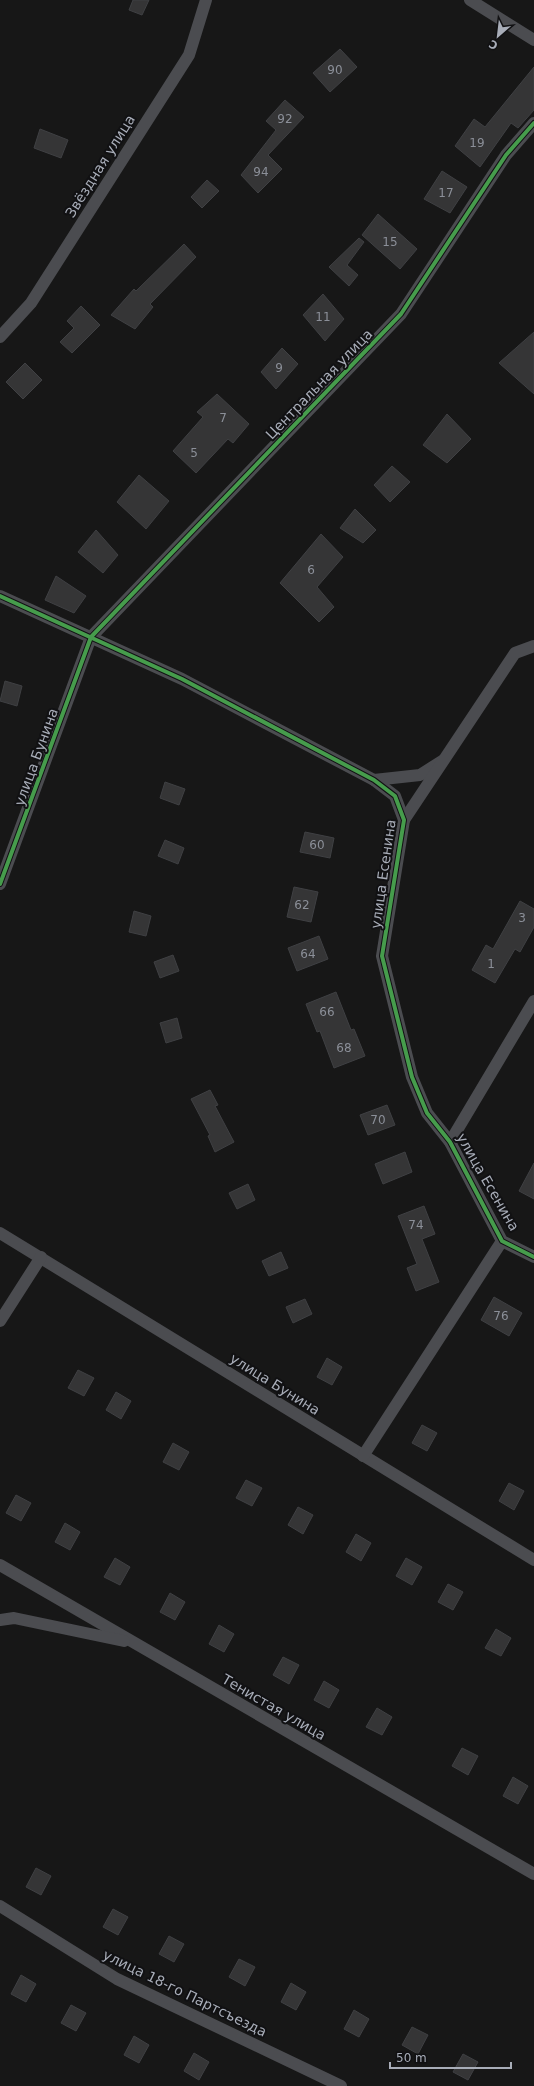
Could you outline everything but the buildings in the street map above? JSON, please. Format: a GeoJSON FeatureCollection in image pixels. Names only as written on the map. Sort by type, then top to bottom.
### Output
{"type":"FeatureCollection","features":[{"type":"Feature","properties":{"kind":"street","name":"Звёздная улица"},"geometry":{"type":"LineString","coordinates":[[0,337],[31,303],[189,55],[206,0]]}},
{"type":"Feature","properties":{"kind":"street"},"geometry":{"type":"LineString","coordinates":[[470,0],[534,40]]}},
{"type":"Feature","properties":{"kind":"street","name":"Центральная улица"},"geometry":{"type":"LineString","coordinates":[[91,637],[401,314],[506,155],[534,123]]}},
{"type":"Feature","properties":{"kind":"street","name":"улица Есенина"},"geometry":{"type":"LineString","coordinates":[[0,596],[182,679],[374,780],[395,796],[404,820],[382,956],[412,1077],[427,1113],[450,1142],[502,1241],[534,1257]]}},
{"type":"Feature","properties":{"kind":"street","name":"улица Бунина"},"geometry":{"type":"LineString","coordinates":[[0,884],[91,637]]}},
{"type":"Feature","properties":{"kind":"street"},"geometry":{"type":"LineString","coordinates":[[404,820],[447,758],[515,653],[534,646]]}},
{"type":"Feature","properties":{"kind":"street"},"geometry":{"type":"LineString","coordinates":[[374,780],[420,775],[447,758]]}},
{"type":"Feature","properties":{"kind":"street"},"geometry":{"type":"LineString","coordinates":[[450,1142],[534,1001]]}},
{"type":"Feature","properties":{"kind":"street","name":"улица Бунина"},"geometry":{"type":"LineString","coordinates":[[0,1234],[41,1257],[534,1560]]}},
{"type":"Feature","properties":{"kind":"street"},"geometry":{"type":"LineString","coordinates":[[363,1456],[502,1241]]}},
{"type":"Feature","properties":{"kind":"street"},"geometry":{"type":"LineString","coordinates":[[0,1321],[41,1257]]}},
{"type":"Feature","properties":{"kind":"street","name":"Тенистая улица"},"geometry":{"type":"LineString","coordinates":[[0,1565],[534,1874]]}},
{"type":"Feature","properties":{"kind":"street"},"geometry":{"type":"LineString","coordinates":[[0,1620],[14,1618],[136,1644]]}},
{"type":"Feature","properties":{"kind":"street","name":"улица 18-го Партсъезда"},"geometry":{"type":"LineString","coordinates":[[0,1906],[117,1979],[342,2086]]}},
{"type":"Feature","properties":{"kind":"cycle path"},"geometry":{"type":"LineString","coordinates":[[0,884],[91,637],[401,314],[506,155],[534,123]]}},
{"type":"Feature","properties":{"kind":"cycle path"},"geometry":{"type":"LineString","coordinates":[[0,596],[182,679],[374,780],[395,796],[404,820],[382,956],[412,1077],[427,1113],[450,1142],[502,1241],[534,1257]]}}]}
